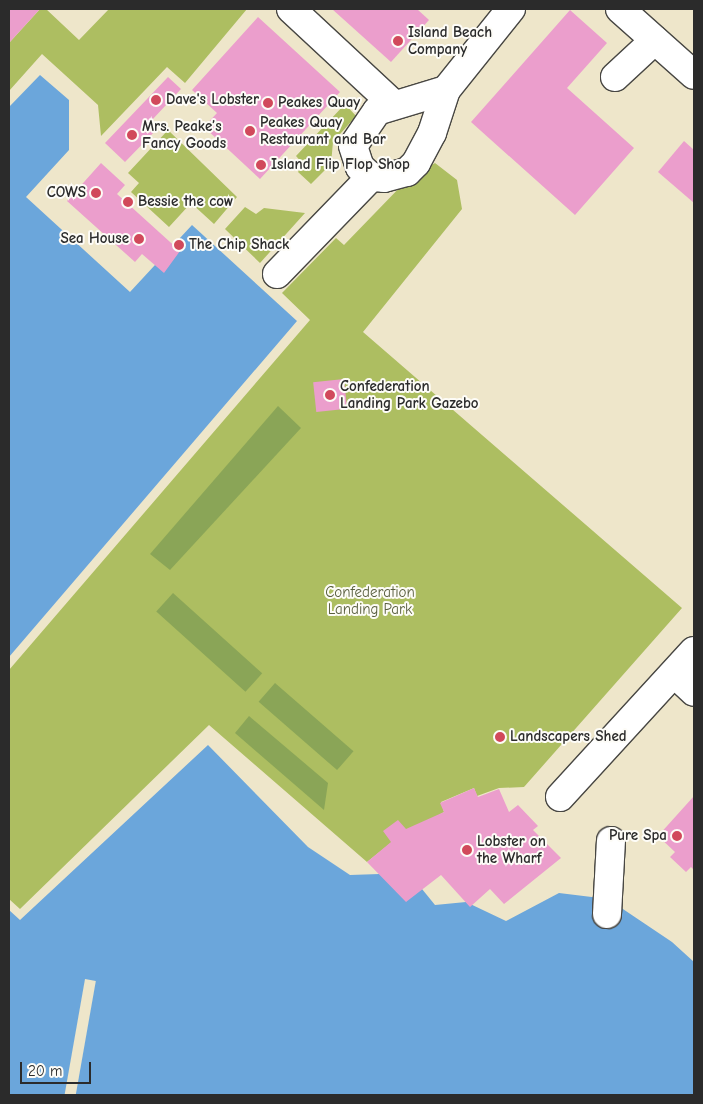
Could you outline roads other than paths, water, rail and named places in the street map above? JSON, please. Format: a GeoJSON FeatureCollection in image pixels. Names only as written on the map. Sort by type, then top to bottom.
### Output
{"type":"FeatureCollection","features":[{"type":"Feature","properties":{"kind":"street"},"geometry":{"type":"LineString","coordinates":[[291,9],[392,103]]}},
{"type":"Feature","properties":{"kind":"street"},"geometry":{"type":"LineString","coordinates":[[446,90],[392,103],[367,120],[353,146],[360,167],[371,177],[396,177],[416,163],[432,133],[446,90],[511,9]]}},
{"type":"Feature","properties":{"kind":"street"},"geometry":{"type":"LineString","coordinates":[[620,9],[694,75]]}},
{"type":"Feature","properties":{"kind":"street"},"geometry":{"type":"LineString","coordinates":[[615,77],[655,40]]}},
{"type":"Feature","properties":{"kind":"street"},"geometry":{"type":"LineString","coordinates":[[278,274],[371,177]]}},
{"type":"Feature","properties":{"kind":"street"},"geometry":{"type":"LineString","coordinates":[[560,797],[675,674],[694,651]]}},
{"type":"Feature","properties":{"kind":"street"},"geometry":{"type":"LineString","coordinates":[[675,674],[694,692]]}},
{"type":"Feature","properties":{"kind":"street"},"geometry":{"type":"LineString","coordinates":[[607,914],[610,841]]}},
{"type":"Feature","properties":{"kind":"water"},"geometry":{"type":"Polygon","coordinates":[[[40,75],[69,100],[69,150],[26,197],[130,292],[192,225],[297,321],[9,657],[9,107],[40,75]]]}},
{"type":"Feature","properties":{"kind":"water"},"geometry":{"type":"Polygon","coordinates":[[[208,745],[308,847],[350,875],[409,873],[435,905],[466,902],[506,921],[559,893],[608,899],[672,942],[694,962],[694,1095],[9,1095],[9,910],[20,920],[208,745]]]}},
{"type":"Feature","properties":{"kind":"place","name":"Island Beach Company"},"geometry":{"type":"Point","coordinates":[398,41]}},
{"type":"Feature","properties":{"kind":"place","name":"Dave's Lobster"},"geometry":{"type":"Point","coordinates":[156,100]}},
{"type":"Feature","properties":{"kind":"place","name":"Peakes Quay"},"geometry":{"type":"Point","coordinates":[268,103]}},
{"type":"Feature","properties":{"kind":"place","name":"Peakes Quay Restaurant and Bar"},"geometry":{"type":"Point","coordinates":[250,131]}},
{"type":"Feature","properties":{"kind":"place","name":"Mrs. Peake’s Fancy Goods"},"geometry":{"type":"Point","coordinates":[132,135]}},
{"type":"Feature","properties":{"kind":"place","name":"Island Flip Flop Shop"},"geometry":{"type":"Point","coordinates":[261,165]}},
{"type":"Feature","properties":{"kind":"place","name":"COWS"},"geometry":{"type":"Point","coordinates":[96,193]}},
{"type":"Feature","properties":{"kind":"place","name":"Bessie the cow"},"geometry":{"type":"Point","coordinates":[128,202]}},
{"type":"Feature","properties":{"kind":"place","name":"Sea House"},"geometry":{"type":"Point","coordinates":[139,239]}},
{"type":"Feature","properties":{"kind":"place","name":"The Chip Shack"},"geometry":{"type":"Point","coordinates":[179,245]}},
{"type":"Feature","properties":{"kind":"place","name":"Confederation Landing Park Gazebo"},"geometry":{"type":"Point","coordinates":[330,395]}},
{"type":"Feature","properties":{"kind":"place","name":"Landscapers Shed"},"geometry":{"type":"Point","coordinates":[500,737]}},
{"type":"Feature","properties":{"kind":"place","name":"Pure Spa"},"geometry":{"type":"Point","coordinates":[677,836]}},
{"type":"Feature","properties":{"kind":"place","name":"Lobster on the Wharf"},"geometry":{"type":"Point","coordinates":[467,850]}},
{"type":"Feature","properties":{"kind":"park label","name":"Confederation Landing Park"},"geometry":{"type":"Point","coordinates":[370,600]}}]}
